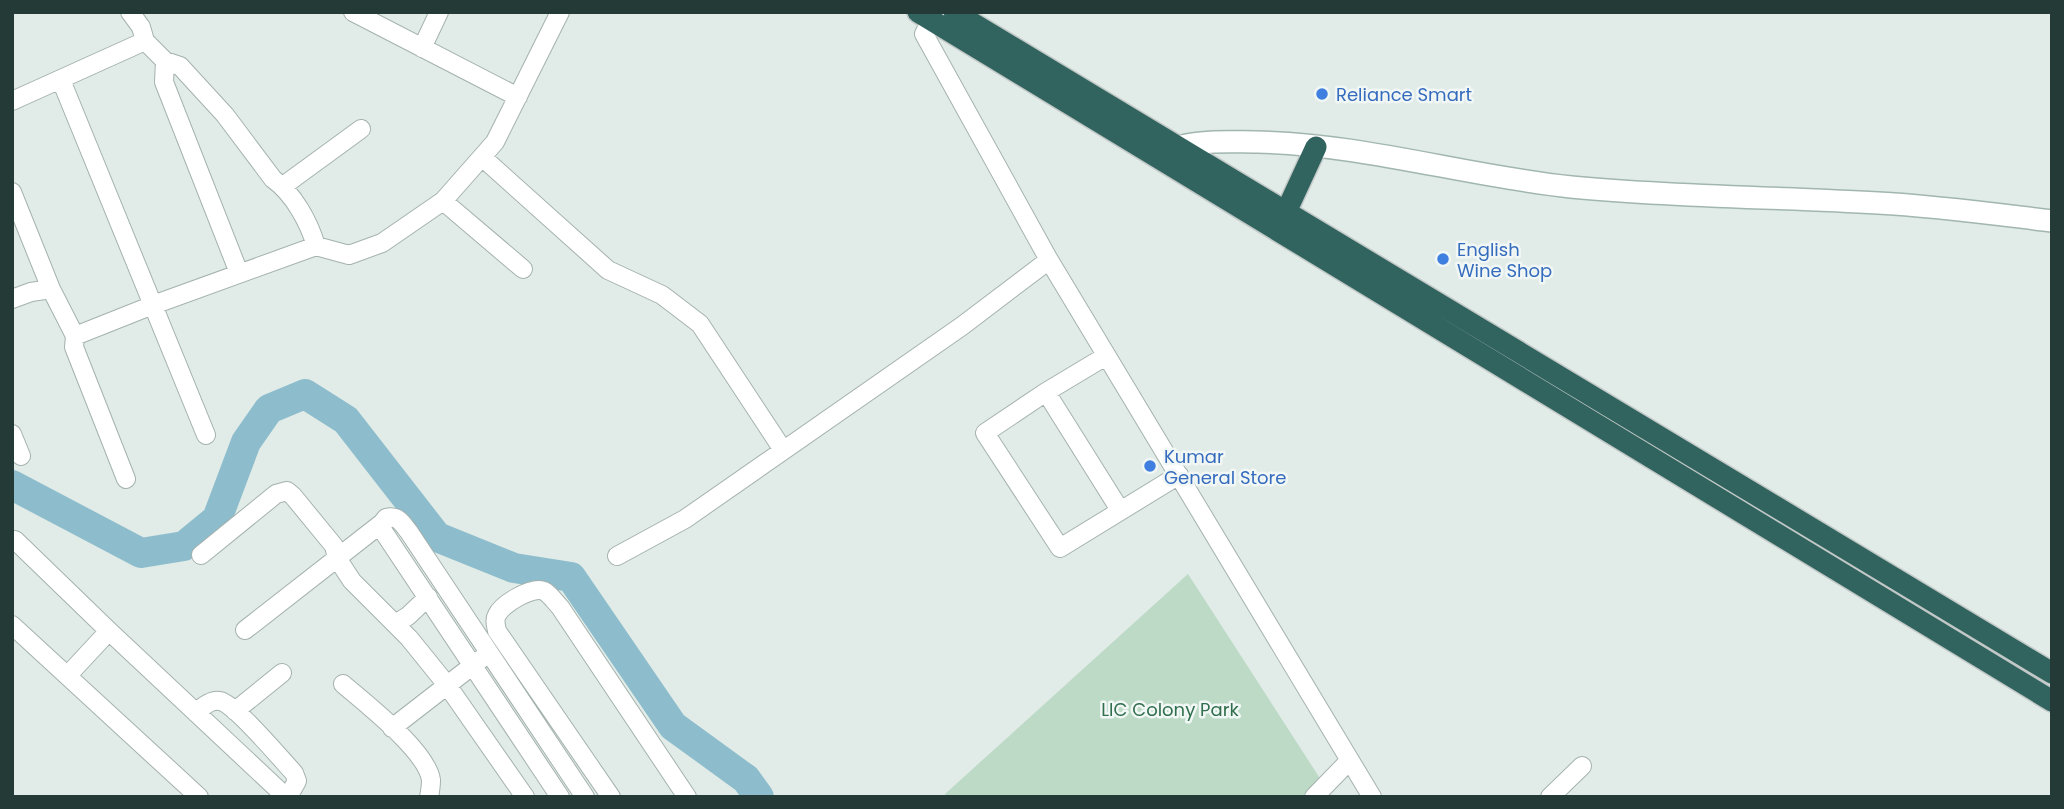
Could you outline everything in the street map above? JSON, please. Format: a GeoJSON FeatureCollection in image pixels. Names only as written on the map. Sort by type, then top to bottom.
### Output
{"type":"FeatureCollection","features":[{"type":"Feature","properties":{"kind":"highway"},"geometry":{"type":"LineString","coordinates":[[954,12],[2052,673]]}},
{"type":"Feature","properties":{"kind":"highway"},"geometry":{"type":"LineString","coordinates":[[928,15],[2052,701]]}},
{"type":"Feature","properties":{"kind":"highway"},"geometry":{"type":"LineString","coordinates":[[1286,212],[1316,147]]}},
{"type":"Feature","properties":{"kind":"street"},"geometry":{"type":"LineString","coordinates":[[130,12],[141,27],[145,41],[164,61],[180,66],[225,115],[272,179],[283,186],[311,230],[316,246]]}},
{"type":"Feature","properties":{"kind":"street"},"geometry":{"type":"LineString","coordinates":[[353,12],[519,97]]}},
{"type":"Feature","properties":{"kind":"street"},"geometry":{"type":"LineString","coordinates":[[422,48],[439,12]]}},
{"type":"Feature","properties":{"kind":"street"},"geometry":{"type":"LineString","coordinates":[[75,337],[153,304],[316,246],[349,255],[382,243],[443,201],[495,142],[560,12]]}},
{"type":"Feature","properties":{"kind":"street"},"geometry":{"type":"LineString","coordinates":[[928,15],[924,34],[1048,260],[1372,797]]}},
{"type":"Feature","properties":{"kind":"street"},"geometry":{"type":"LineString","coordinates":[[12,100],[145,41]]}},
{"type":"Feature","properties":{"kind":"street"},"geometry":{"type":"LineString","coordinates":[[164,61],[164,82],[239,273]]}},
{"type":"Feature","properties":{"kind":"street"},"geometry":{"type":"LineString","coordinates":[[61,80],[206,435]]}},
{"type":"Feature","properties":{"kind":"street"},"geometry":{"type":"LineString","coordinates":[[283,186],[361,129]]}},
{"type":"Feature","properties":{"kind":"street"},"geometry":{"type":"LineString","coordinates":[[1178,147],[1204,142],[1278,143],[1569,186],[1676,195],[1879,203],[2052,221]]}},
{"type":"Feature","properties":{"kind":"street"},"geometry":{"type":"LineString","coordinates":[[482,157],[608,270],[662,295],[700,324],[783,450]]}},
{"type":"Feature","properties":{"kind":"street"},"geometry":{"type":"LineString","coordinates":[[14,199],[51,289],[75,337],[74,347],[126,479]]}},
{"type":"Feature","properties":{"kind":"street"},"geometry":{"type":"LineString","coordinates":[[443,201],[523,269]]}},
{"type":"Feature","properties":{"kind":"street"},"geometry":{"type":"LineString","coordinates":[[617,556],[685,519],[951,334],[1048,260]]}},
{"type":"Feature","properties":{"kind":"street"},"geometry":{"type":"LineString","coordinates":[[12,299],[51,289]]}},
{"type":"Feature","properties":{"kind":"street"},"geometry":{"type":"LineString","coordinates":[[1106,356],[1046,391],[985,433],[1060,548],[1179,475]]}},
{"type":"Feature","properties":{"kind":"street"},"geometry":{"type":"LineString","coordinates":[[1046,391],[1120,510]]}},
{"type":"Feature","properties":{"kind":"street"},"geometry":{"type":"LineString","coordinates":[[12,434],[21,456]]}},
{"type":"Feature","properties":{"kind":"street"},"geometry":{"type":"LineString","coordinates":[[201,555],[282,491],[293,496],[334,546],[337,558],[352,581],[409,638],[447,685],[525,797]]}},
{"type":"Feature","properties":{"kind":"street"},"geometry":{"type":"LineString","coordinates":[[246,630],[386,518],[393,516],[399,519],[585,797]]}},
{"type":"Feature","properties":{"kind":"street"},"geometry":{"type":"LineString","coordinates":[[382,523],[383,531],[560,797]]}},
{"type":"Feature","properties":{"kind":"street"},"geometry":{"type":"LineString","coordinates":[[15,540],[109,631],[196,713],[287,797],[297,780],[295,773],[235,711],[221,701],[213,701],[196,713]]}},
{"type":"Feature","properties":{"kind":"street"},"geometry":{"type":"LineString","coordinates":[[611,797],[497,631],[497,613],[528,591],[547,592],[560,607],[687,797]]}},
{"type":"Feature","properties":{"kind":"street"},"geometry":{"type":"LineString","coordinates":[[395,624],[428,597]]}},
{"type":"Feature","properties":{"kind":"street"},"geometry":{"type":"LineString","coordinates":[[12,625],[199,797]]}},
{"type":"Feature","properties":{"kind":"street"},"geometry":{"type":"LineString","coordinates":[[68,676],[109,631]]}},
{"type":"Feature","properties":{"kind":"street"},"geometry":{"type":"LineString","coordinates":[[393,727],[490,654]]}},
{"type":"Feature","properties":{"kind":"street"},"geometry":{"type":"LineString","coordinates":[[235,711],[282,674]]}},
{"type":"Feature","properties":{"kind":"street"},"geometry":{"type":"LineString","coordinates":[[343,684],[393,727],[423,761],[431,780],[429,797]]}},
{"type":"Feature","properties":{"kind":"street"},"geometry":{"type":"LineString","coordinates":[[505,713],[522,702]]}},
{"type":"Feature","properties":{"kind":"street"},"geometry":{"type":"LineString","coordinates":[[539,765],[556,753]]}},
{"type":"Feature","properties":{"kind":"street"},"geometry":{"type":"LineString","coordinates":[[1314,797],[1350,760]]}},
{"type":"Feature","properties":{"kind":"street"},"geometry":{"type":"LineString","coordinates":[[1550,797],[1582,766]]}},
{"type":"Feature","properties":{"kind":"green space","name":"LIC Colony Park"},"geometry":{"type":"Polygon","coordinates":[[[1188,574],[1332,797],[947,797],[945,794],[1188,574]]]}},
{"type":"Feature","properties":{"kind":"waterway"},"geometry":{"type":"LineString","coordinates":[[12,485],[141,553],[184,546],[217,519],[246,442],[269,409],[305,394],[346,420],[437,537],[514,568],[571,577],[673,726],[746,779],[759,797]]}},
{"type":"Feature","properties":{"kind":"place","name":"Reliance Smart"},"geometry":{"type":"Point","coordinates":[1322,94]}},
{"type":"Feature","properties":{"kind":"place","name":"English Wine Shop"},"geometry":{"type":"Point","coordinates":[1443,259]}},
{"type":"Feature","properties":{"kind":"place","name":"Kumar General Store"},"geometry":{"type":"Point","coordinates":[1150,466]}}]}
